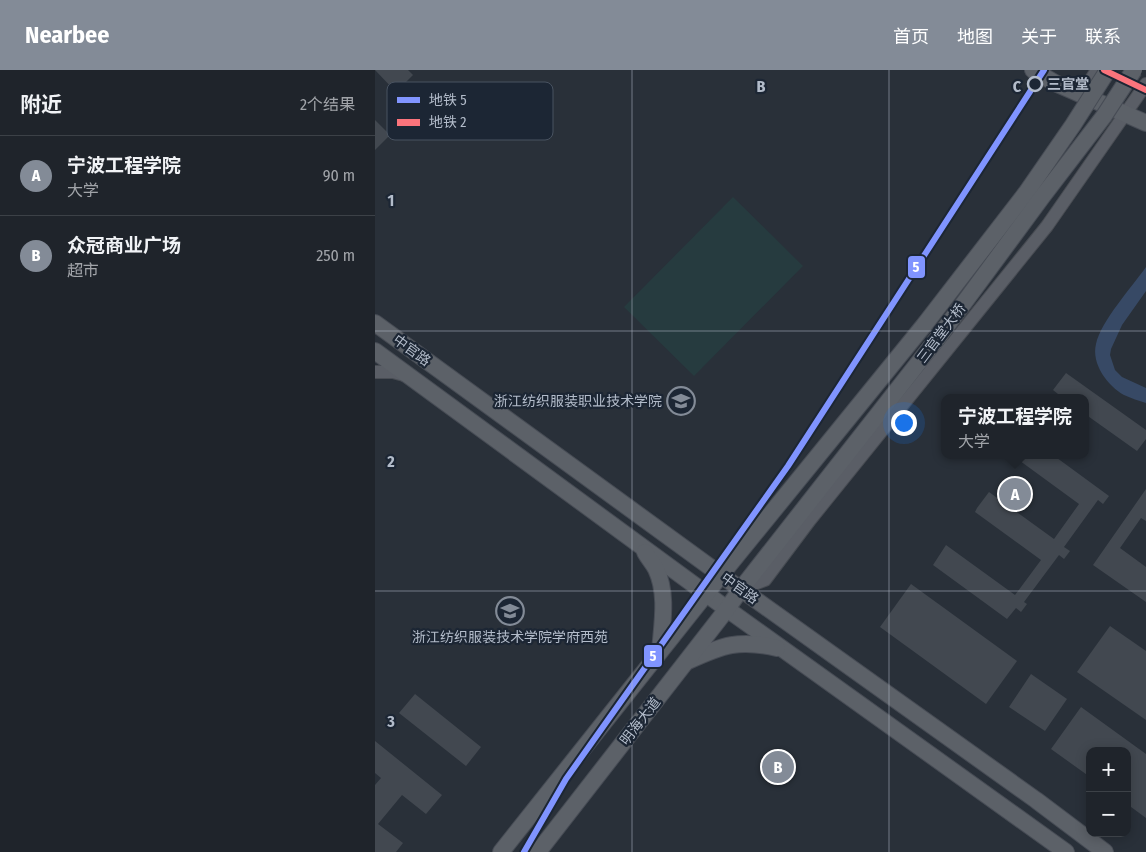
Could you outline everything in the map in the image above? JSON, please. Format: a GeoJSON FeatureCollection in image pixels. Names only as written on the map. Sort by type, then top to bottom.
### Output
{"type":"FeatureCollection","features":[{"type":"Feature","properties":{"kind":"main road"},"geometry":{"type":"LineString","coordinates":[[1033,70],[1055,83],[1146,123]]}},
{"type":"Feature","properties":{"kind":"main road","name":"三官堂大桥"},"geometry":{"type":"LineString","coordinates":[[721,575],[925,324],[1026,193],[1108,70]]}},
{"type":"Feature","properties":{"kind":"main road","name":"三官堂大桥"},"geometry":{"type":"LineString","coordinates":[[741,589],[941,334],[1104,116],[1134,70]]}},
{"type":"Feature","properties":{"kind":"main road","name":"中官路"},"geometry":{"type":"LineString","coordinates":[[377,329],[1036,800],[1105,852]]}},
{"type":"Feature","properties":{"kind":"main road","name":"中官路"},"geometry":{"type":"LineString","coordinates":[[375,351],[708,593],[727,609],[1066,852]]}},
{"type":"Feature","properties":{"kind":"main road"},"geometry":{"type":"LineString","coordinates":[[638,542],[656,570],[662,593],[663,609],[660,651]]}},
{"type":"Feature","properties":{"kind":"main road","name":"明海大道"},"geometry":{"type":"LineString","coordinates":[[501,852],[721,575]]}},
{"type":"Feature","properties":{"kind":"main road","name":"明海大道"},"geometry":{"type":"LineString","coordinates":[[538,852],[741,589]]}},
{"type":"Feature","properties":{"kind":"main road"},"geometry":{"type":"LineString","coordinates":[[684,664],[714,649],[739,643],[757,643],[786,651]]}},
{"type":"Feature","properties":{"kind":"street"},"geometry":{"type":"LineString","coordinates":[[1081,95],[1097,70]]}},
{"type":"Feature","properties":{"kind":"street"},"geometry":{"type":"LineString","coordinates":[[741,589],[765,580],[810,520],[1047,226],[1146,84]]}},
{"type":"Feature","properties":{"kind":"street"},"geometry":{"type":"LineString","coordinates":[[375,372],[393,372],[409,376]]}},
{"type":"Feature","properties":{"kind":"green space"},"geometry":{"type":"Polygon","coordinates":[[[733,197],[803,266],[694,376],[624,307],[733,197]]]}},
{"type":"Feature","properties":{"kind":"water"},"geometry":{"type":"Polygon","coordinates":[[[1146,267],[1146,291],[1122,325],[1110,355],[1115,370],[1122,377],[1146,388],[1146,403],[1124,395],[1112,386],[1098,367],[1095,352],[1099,335],[1104,325],[1146,267]]]}},
{"type":"Feature","properties":{"kind":"building"},"geometry":{"type":"Polygon","coordinates":[[[375,70],[408,70],[413,75],[406,82],[387,83],[375,70]]]}},
{"type":"Feature","properties":{"kind":"building"},"geometry":{"type":"Polygon","coordinates":[[[375,120],[387,132],[387,138],[375,150],[375,120]]]}},
{"type":"Feature","properties":{"kind":"building"},"geometry":{"type":"Polygon","coordinates":[[[1066,373],[1146,430],[1146,439],[1137,451],[1089,417],[1089,394],[1058,394],[1053,390],[1066,373]]]}},
{"type":"Feature","properties":{"kind":"building"},"geometry":{"type":"Polygon","coordinates":[[[1017,459],[1058,459],[1109,496],[1103,504],[1098,500],[1064,547],[1070,551],[1064,559],[1059,555],[1024,602],[1027,604],[1021,612],[1016,608],[1007,619],[933,565],[946,545],[1015,595],[1041,560],[975,512],[977,508],[989,492],[1054,539],[1079,504],[1017,459]]]}},
{"type":"Feature","properties":{"kind":"building"},"geometry":{"type":"Polygon","coordinates":[[[1146,489],[1146,521],[1141,518],[1120,548],[1146,567],[1146,602],[1093,565],[1146,489]]]}},
{"type":"Feature","properties":{"kind":"building"},"geometry":{"type":"Polygon","coordinates":[[[911,584],[1017,661],[986,704],[880,627],[911,584]]]}},
{"type":"Feature","properties":{"kind":"building"},"geometry":{"type":"Polygon","coordinates":[[[1110,626],[1146,651],[1146,720],[1077,672],[1110,626]]]}},
{"type":"Feature","properties":{"kind":"building"},"geometry":{"type":"Polygon","coordinates":[[[1031,674],[1067,699],[1045,731],[1009,707],[1031,674]]]}},
{"type":"Feature","properties":{"kind":"building"},"geometry":{"type":"Polygon","coordinates":[[[415,694],[481,747],[466,766],[399,713],[415,694]]]}},
{"type":"Feature","properties":{"kind":"building"},"geometry":{"type":"Polygon","coordinates":[[[1081,707],[1146,754],[1146,818],[1131,807],[1131,747],[1086,747],[1086,774],[1051,749],[1081,707]]]}},
{"type":"Feature","properties":{"kind":"building"},"geometry":{"type":"Polygon","coordinates":[[[375,741],[442,795],[426,814],[402,795],[378,824],[403,843],[396,852],[375,852],[375,785],[381,778],[375,773],[375,741]]]}},
{"type":"Feature","properties":{"kind":"metro line","name":"5"},"geometry":{"type":"LineString","coordinates":[[524,852],[566,779],[788,466],[1044,70]]}},
{"type":"Feature","properties":{"kind":"metro line","name":"2"},"geometry":{"type":"LineString","coordinates":[[1104,70],[1146,90]]}},
{"type":"Feature","properties":{"kind":"place","name":"三官堂"},"geometry":{"type":"Point","coordinates":[1035,84]}},
{"type":"Feature","properties":{"kind":"place","name":"浙江纺织服装职业技术学院"},"geometry":{"type":"Point","coordinates":[681,401]}},
{"type":"Feature","properties":{"kind":"place","name":"宁波工程学院"},"geometry":{"type":"Point","coordinates":[1015,494]}},
{"type":"Feature","properties":{"kind":"place","name":"浙江纺织服装技术学院学府西苑"},"geometry":{"type":"Point","coordinates":[510,611]}},
{"type":"Feature","properties":{"kind":"place","name":"众冠商业广场"},"geometry":{"type":"Point","coordinates":[778,767]}}]}
